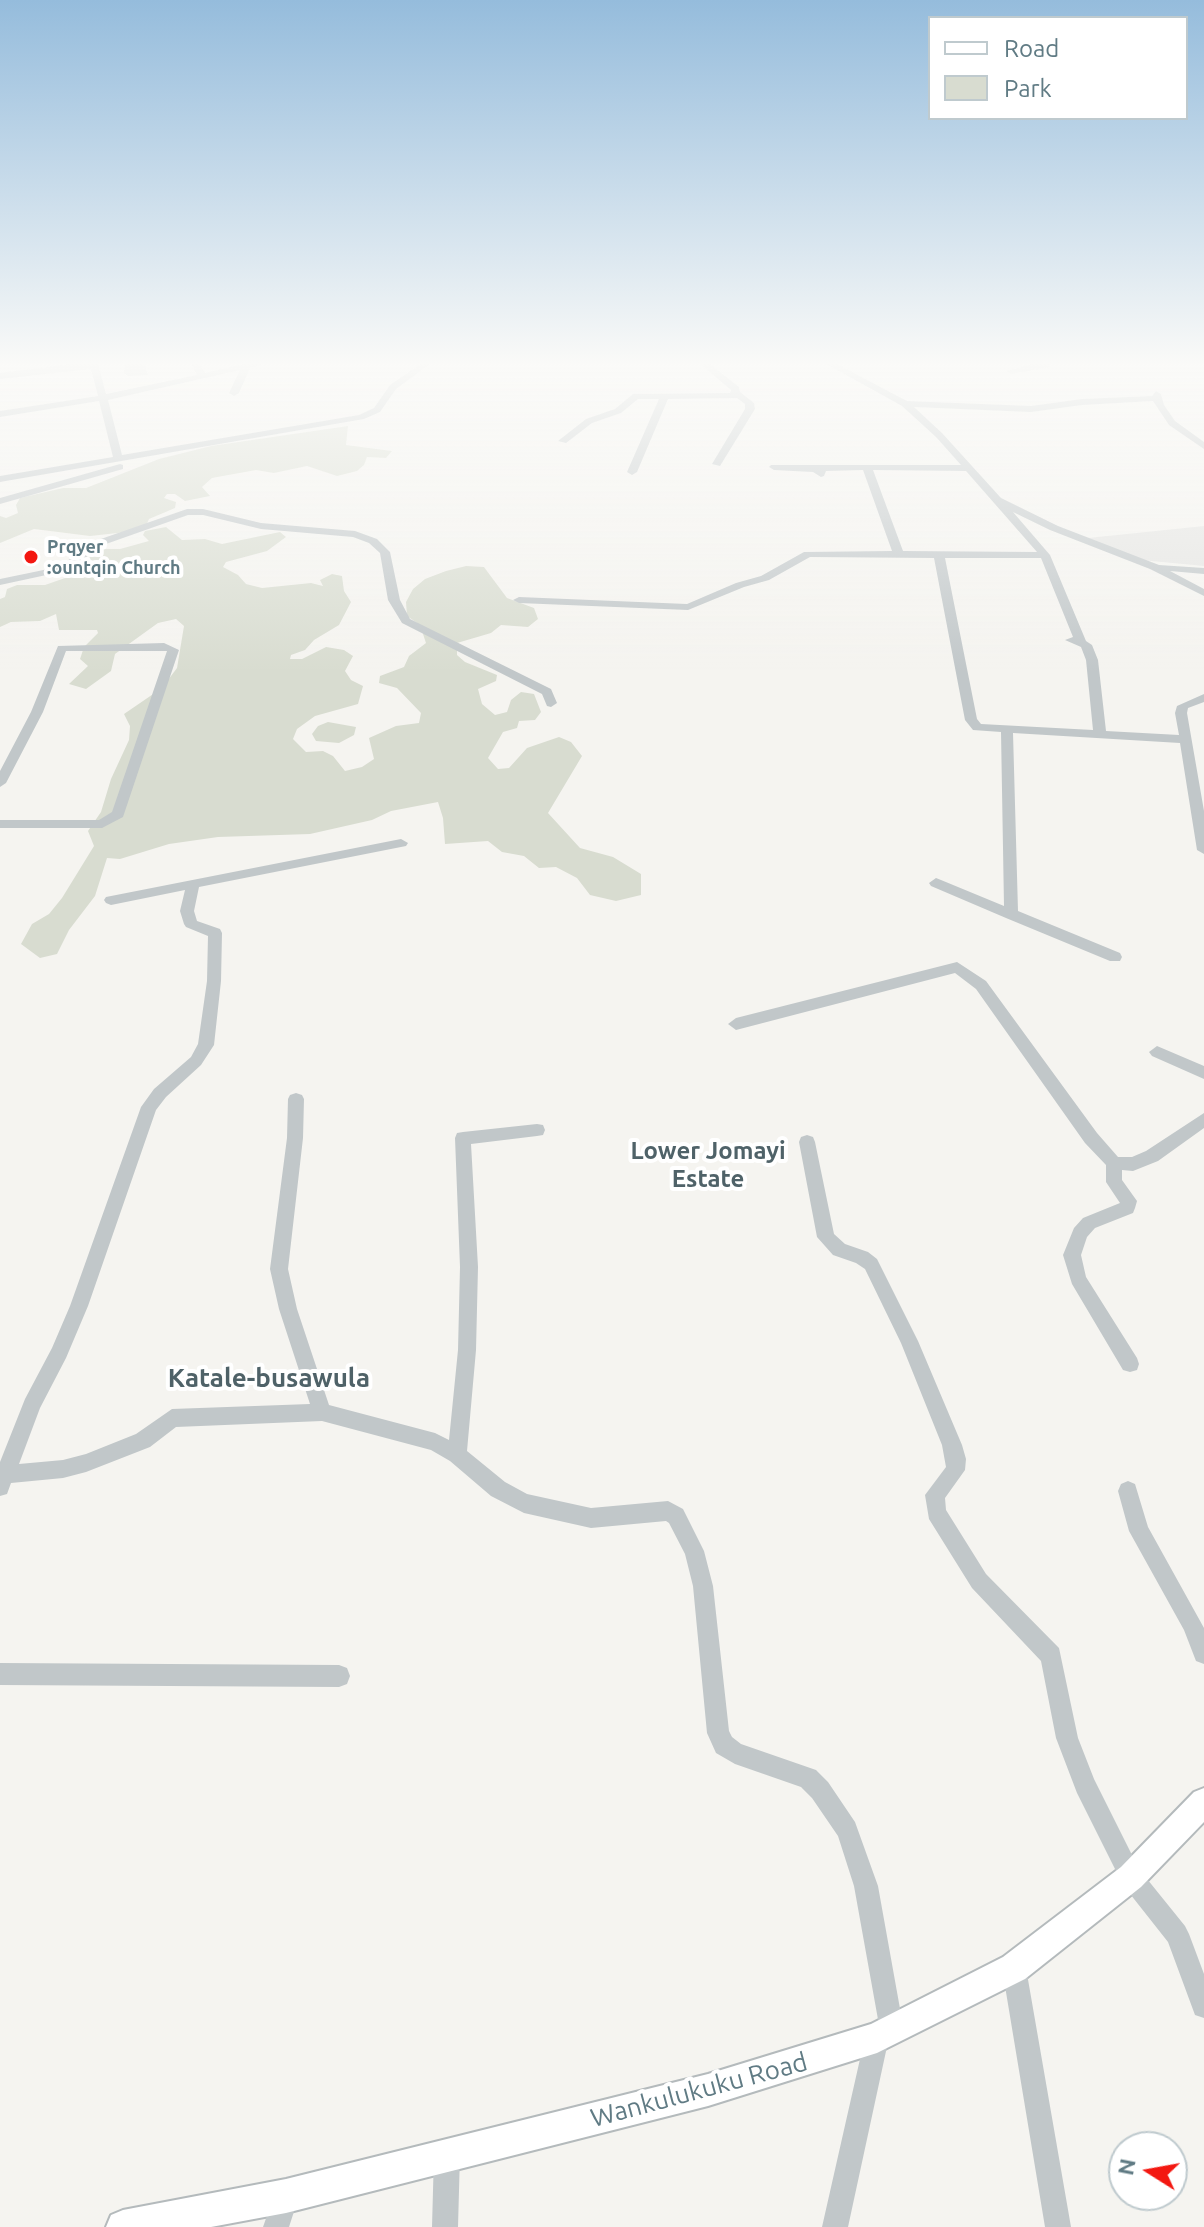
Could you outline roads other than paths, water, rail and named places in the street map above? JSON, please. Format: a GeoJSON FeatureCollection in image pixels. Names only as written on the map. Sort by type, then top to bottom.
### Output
{"type":"FeatureCollection","features":[{"type":"Feature","properties":{"kind":"main road","name":"Wankulukuku Road"},"geometry":{"type":"LineString","coordinates":[[123,2227],[286,2196],[708,2090],[818,2058],[884,2034],[1014,1968],[1131,1877],[1204,1802]]}},
{"type":"Feature","properties":{"kind":"street"},"geometry":{"type":"LineString","coordinates":[[0,479],[79,465]]}},
{"type":"Feature","properties":{"kind":"street"},"geometry":{"type":"LineString","coordinates":[[0,501],[128,465]]}},
{"type":"Feature","properties":{"kind":"street"},"geometry":{"type":"LineString","coordinates":[[632,472],[635,465]]}},
{"type":"Feature","properties":{"kind":"street"},"geometry":{"type":"LineString","coordinates":[[964,465],[1045,555],[1076,641],[1086,645],[1092,660],[1100,735]]}},
{"type":"Feature","properties":{"kind":"street"},"geometry":{"type":"LineString","coordinates":[[774,467],[821,472],[867,468],[967,468]]}},
{"type":"Feature","properties":{"kind":"street"},"geometry":{"type":"LineString","coordinates":[[867,468],[899,556]]}},
{"type":"Feature","properties":{"kind":"street"},"geometry":{"type":"LineString","coordinates":[[997,500],[1054,528],[1154,567],[1204,593]]}},
{"type":"Feature","properties":{"kind":"street"},"geometry":{"type":"LineString","coordinates":[[0,582],[61,569],[102,542],[187,512],[203,512],[261,526],[355,534],[373,541],[385,552],[394,600],[406,621],[547,692],[551,703]]}},
{"type":"Feature","properties":{"kind":"street"},"geometry":{"type":"LineString","coordinates":[[519,600],[688,607],[765,578],[799,556],[1045,555]]}},
{"type":"Feature","properties":{"kind":"street"},"geometry":{"type":"LineString","coordinates":[[939,556],[971,720],[977,727],[1184,739]]}},
{"type":"Feature","properties":{"kind":"street"},"geometry":{"type":"LineString","coordinates":[[1154,567],[1204,571]]}},
{"type":"Feature","properties":{"kind":"street"},"geometry":{"type":"LineString","coordinates":[[0,783],[37,712],[62,648],[164,646],[173,650],[169,670],[118,814],[102,824],[0,824]]}},
{"type":"Feature","properties":{"kind":"street"},"geometry":{"type":"LineString","coordinates":[[1204,698],[1183,706],[1181,713],[1204,850]]}},
{"type":"Feature","properties":{"kind":"street"},"geometry":{"type":"LineString","coordinates":[[1007,731],[1011,915]]}},
{"type":"Feature","properties":{"kind":"street"},"geometry":{"type":"LineString","coordinates":[[111,900],[401,843]]}},
{"type":"Feature","properties":{"kind":"street"},"geometry":{"type":"LineString","coordinates":[[1,1478],[79,1306],[149,1107],[196,1061],[206,1045],[214,981],[215,933],[191,924],[187,911],[193,883]]}},
{"type":"Feature","properties":{"kind":"street"},"geometry":{"type":"LineString","coordinates":[[936,883],[1115,957]]}},
{"type":"Feature","properties":{"kind":"street"},"geometry":{"type":"LineString","coordinates":[[736,1024],[957,967],[981,985],[1091,1138],[1114,1163],[1114,1182],[1129,1201],[1127,1208],[1089,1223],[1080,1233],[1072,1255],[1078,1279],[1130,1364]]}},
{"type":"Feature","properties":{"kind":"street"},"geometry":{"type":"LineString","coordinates":[[1157,1052],[1204,1073]]}},
{"type":"Feature","properties":{"kind":"street"},"geometry":{"type":"LineString","coordinates":[[296,1099],[295,1138],[279,1269],[288,1309],[322,1412]]}},
{"type":"Feature","properties":{"kind":"street"},"geometry":{"type":"LineString","coordinates":[[1114,1163],[1133,1164],[1152,1156],[1204,1119]]}},
{"type":"Feature","properties":{"kind":"street"},"geometry":{"type":"LineString","coordinates":[[457,1455],[466,1368],[469,1296],[463,1138],[537,1130]]}},
{"type":"Feature","properties":{"kind":"street"},"geometry":{"type":"LineString","coordinates":[[807,1142],[826,1237],[839,1250],[862,1257],[871,1264],[909,1341],[952,1445],[955,1470],[935,1495],[936,1512],[979,1581],[1051,1656],[1067,1738],[1085,1785],[1131,1877],[1177,1934],[1204,2006]]}},
{"type":"Feature","properties":{"kind":"street"},"geometry":{"type":"LineString","coordinates":[[1,1478],[63,1469],[109,1455],[143,1441],[172,1418],[322,1412],[435,1442],[457,1455],[498,1489],[524,1503],[591,1518],[668,1511],[676,1516],[694,1551],[703,1586],[718,1733],[724,1745],[735,1753],[808,1778],[820,1790],[847,1830],[866,1886],[884,2034],[835,2227]]}},
{"type":"Feature","properties":{"kind":"street"},"geometry":{"type":"LineString","coordinates":[[1128,1491],[1139,1531],[1191,1623],[1204,1653]]}},
{"type":"Feature","properties":{"kind":"street"},"geometry":{"type":"LineString","coordinates":[[0,1674],[339,1676]]}},
{"type":"Feature","properties":{"kind":"street"},"geometry":{"type":"LineString","coordinates":[[1014,1968],[1058,2227]]}},
{"type":"Feature","properties":{"kind":"street"},"geometry":{"type":"LineString","coordinates":[[445,2227],[447,2154]]}},
{"type":"Feature","properties":{"kind":"street"},"geometry":{"type":"LineString","coordinates":[[276,2227],[286,2196]]}},
{"type":"Feature","properties":{"kind":"place","name":"Prqyer :ountqin Church"},"geometry":{"type":"Point","coordinates":[31,557]}},
{"type":"Feature","properties":{"kind":"district","name":"Lower Jomayi Estate"},"geometry":{"type":"Point","coordinates":[708,1165]}},
{"type":"Feature","properties":{"kind":"district","name":"Katale-busawula"},"geometry":{"type":"Point","coordinates":[269,1378]}}]}
